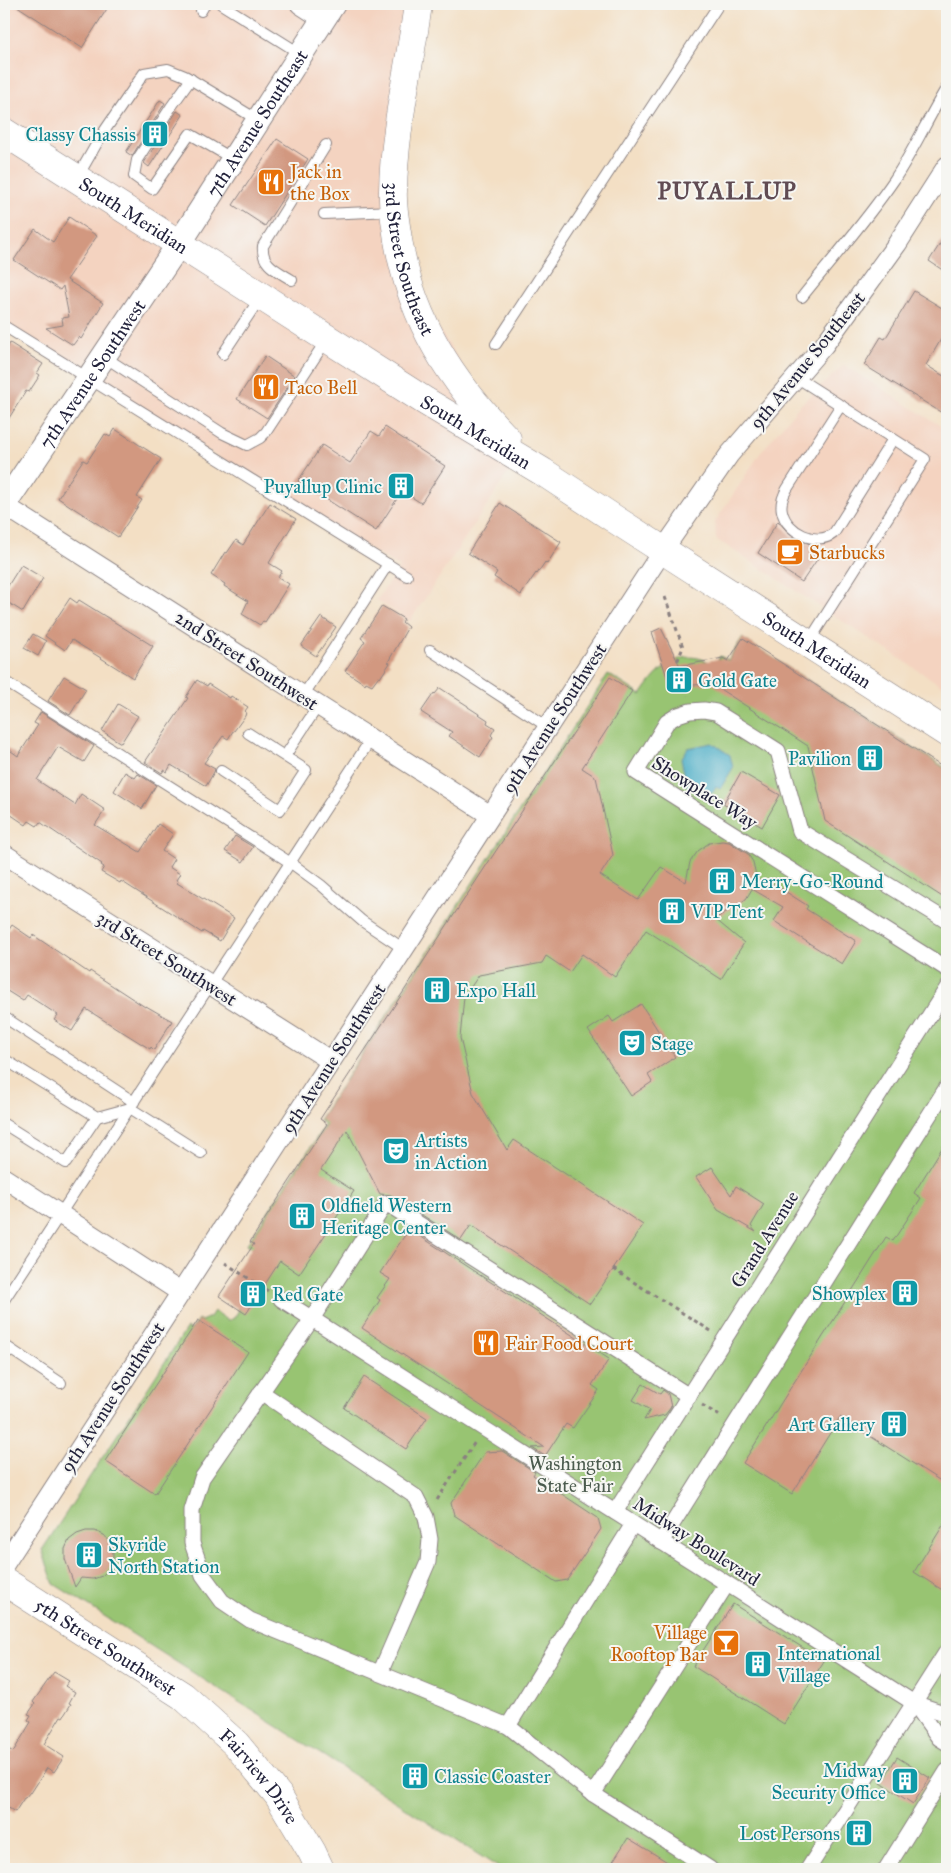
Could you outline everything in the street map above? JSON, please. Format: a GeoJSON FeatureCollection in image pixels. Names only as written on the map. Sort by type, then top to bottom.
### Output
{"type":"FeatureCollection","features":[{"type":"Feature","properties":{"kind":"main road","name":"3rd Street Southeast"},"geometry":{"type":"LineString","coordinates":[[418,4],[395,159],[392,193],[400,250],[407,277],[416,304],[440,356],[456,380],[487,419],[521,455],[543,472]]}},
{"type":"Feature","properties":{"kind":"main road","name":"South Meridian"},"geometry":{"type":"LineString","coordinates":[[4,132],[425,401],[543,472],[947,733]]}},
{"type":"Feature","properties":{"kind":"main road","name":"5th Street Southwest"},"geometry":{"type":"LineString","coordinates":[[4,1581],[183,1696]]}},
{"type":"Feature","properties":{"kind":"main road","name":"Fairview Drive"},"geometry":{"type":"LineString","coordinates":[[183,1696],[236,1744],[278,1796],[312,1852],[320,1869]]}},
{"type":"Feature","properties":{"kind":"street"},"geometry":{"type":"LineString","coordinates":[[300,4],[328,11]]}},
{"type":"Feature","properties":{"kind":"street","name":"7th Avenue Southeast"},"geometry":{"type":"LineString","coordinates":[[179,244],[328,11]]}},
{"type":"Feature","properties":{"kind":"street","name":"9th Avenue Southeast"},"geometry":{"type":"LineString","coordinates":[[663,550],[729,455],[824,345],[888,256],[947,166]]}},
{"type":"Feature","properties":{"kind":"street","name":"7th Avenue Southwest"},"geometry":{"type":"LineString","coordinates":[[4,505],[179,244]]}},
{"type":"Feature","properties":{"kind":"street","name":"2nd Street Southwest"},"geometry":{"type":"LineString","coordinates":[[4,505],[490,815]]}},
{"type":"Feature","properties":{"kind":"street","name":"9th Avenue Southwest"},"geometry":{"type":"LineString","coordinates":[[4,1565],[663,550]]}},
{"type":"Feature","properties":{"kind":"street","name":"Showplace Way"},"geometry":{"type":"LineString","coordinates":[[947,921],[800,831],[778,752],[716,712],[704,710],[690,711],[678,715],[667,722],[636,772],[947,969]]}},
{"type":"Feature","properties":{"kind":"street","name":"3rd Street Southwest"},"geometry":{"type":"LineString","coordinates":[[4,854],[331,1061]]}},
{"type":"Feature","properties":{"kind":"street","name":"Grand Avenue"},"geometry":{"type":"LineString","coordinates":[[615,1512],[947,988]]}},
{"type":"Feature","properties":{"kind":"street"},"geometry":{"type":"LineString","coordinates":[[661,1542],[947,1088]]}},
{"type":"Feature","properties":{"kind":"street"},"geometry":{"type":"LineString","coordinates":[[4,1178],[180,1292]]}},
{"type":"Feature","properties":{"kind":"street"},"geometry":{"type":"LineString","coordinates":[[689,1396],[386,1202],[312,1319],[202,1478],[192,1510],[192,1543],[203,1575],[222,1601],[250,1620],[508,1726],[592,1794],[710,1869]]}},
{"type":"Feature","properties":{"kind":"street","name":"Midway Boulevard"},"geometry":{"type":"LineString","coordinates":[[281,1299],[914,1703],[947,1714]]}},
{"type":"Feature","properties":{"kind":"street"},"geometry":{"type":"LineString","coordinates":[[262,1392],[416,1497],[426,1517],[430,1539],[428,1562],[380,1673]]}},
{"type":"Feature","properties":{"kind":"street"},"geometry":{"type":"LineString","coordinates":[[508,1726],[633,1524]]}},
{"type":"Feature","properties":{"kind":"street"},"geometry":{"type":"LineString","coordinates":[[592,1794],[727,1584]]}},
{"type":"Feature","properties":{"kind":"street"},"geometry":{"type":"LineString","coordinates":[[808,1869],[947,1651]]}},
{"type":"Feature","properties":{"kind":"street","name":"Midway Boulevard"},"geometry":{"type":"LineString","coordinates":[[914,1703],[939,1738],[947,1743]]}},
{"type":"Feature","properties":{"kind":"street"},"geometry":{"type":"LineString","coordinates":[[886,1869],[947,1771]]}},
{"type":"Feature","properties":{"kind":"lane"},"geometry":{"type":"LineString","coordinates":[[221,4],[300,54]]}},
{"type":"Feature","properties":{"kind":"lane"},"geometry":{"type":"LineString","coordinates":[[496,344],[719,4]]}},
{"type":"Feature","properties":{"kind":"lane"},"geometry":{"type":"LineString","coordinates":[[76,179],[101,136],[144,72],[168,69],[191,79],[258,120]]}},
{"type":"Feature","properties":{"kind":"lane"},"geometry":{"type":"LineString","coordinates":[[191,79],[137,160],[134,176],[152,189],[190,134],[233,159]]}},
{"type":"Feature","properties":{"kind":"lane"},"geometry":{"type":"LineString","coordinates":[[802,297],[865,220],[890,185],[921,136],[947,88]]}},
{"type":"Feature","properties":{"kind":"lane"},"geometry":{"type":"LineString","coordinates":[[292,280],[267,263],[263,257],[263,246],[326,145]]}},
{"type":"Feature","properties":{"kind":"lane"},"geometry":{"type":"LineString","coordinates":[[324,214],[394,211]]}},
{"type":"Feature","properties":{"kind":"lane"},"geometry":{"type":"LineString","coordinates":[[223,354],[261,297]]}},
{"type":"Feature","properties":{"kind":"lane"},"geometry":{"type":"LineString","coordinates":[[4,326],[407,576]]}},
{"type":"Feature","properties":{"kind":"lane"},"geometry":{"type":"LineString","coordinates":[[103,356],[246,445],[260,438],[275,420],[328,338]]}},
{"type":"Feature","properties":{"kind":"lane"},"geometry":{"type":"LineString","coordinates":[[796,377],[925,459],[808,644]]}},
{"type":"Feature","properties":{"kind":"lane"},"geometry":{"type":"LineString","coordinates":[[841,406],[787,489],[781,503],[784,519],[800,533],[817,540],[824,539],[834,533],[894,439]]}},
{"type":"Feature","properties":{"kind":"lane"},"geometry":{"type":"LineString","coordinates":[[285,756],[311,701],[388,564]]}},
{"type":"Feature","properties":{"kind":"lane"},"geometry":{"type":"LineString","coordinates":[[430,650],[548,727]]}},
{"type":"Feature","properties":{"kind":"lane"},"geometry":{"type":"LineString","coordinates":[[4,681],[291,863],[321,885],[362,921],[404,949]]}},
{"type":"Feature","properties":{"kind":"lane"},"geometry":{"type":"LineString","coordinates":[[221,771],[280,810],[306,770],[248,733]]}},
{"type":"Feature","properties":{"kind":"lane"},"geometry":{"type":"LineString","coordinates":[[4,1300],[371,739]]}},
{"type":"Feature","properties":{"kind":"lane"},"geometry":{"type":"LineString","coordinates":[[4,1017],[201,1153]]}},
{"type":"Feature","properties":{"kind":"lane"},"geometry":{"type":"LineString","coordinates":[[4,1060],[96,1117]]}},
{"type":"Feature","properties":{"kind":"lane"},"geometry":{"type":"LineString","coordinates":[[4,1124],[66,1163],[96,1117],[132,1105]]}},
{"type":"Feature","properties":{"kind":"lane"},"geometry":{"type":"LineString","coordinates":[[4,1345],[61,1383]]}},
{"type":"Feature","properties":{"kind":"path"},"geometry":{"type":"LineString","coordinates":[[665,597],[683,647],[678,660],[690,711]]}},
{"type":"Feature","properties":{"kind":"path"},"geometry":{"type":"LineString","coordinates":[[225,1263],[281,1299]]}},
{"type":"Feature","properties":{"kind":"path"},"geometry":{"type":"LineString","coordinates":[[613,1269],[724,1340]]}},
{"type":"Feature","properties":{"kind":"path"},"geometry":{"type":"LineString","coordinates":[[689,1396],[734,1425]]}},
{"type":"Feature","properties":{"kind":"path"},"geometry":{"type":"LineString","coordinates":[[426,1517],[484,1429]]}},
{"type":"Feature","properties":{"kind":"shaded area"},"geometry":{"type":"Polygon","coordinates":[[[4,4],[300,4],[323,19],[333,4],[418,4],[395,159],[407,277],[519,457],[410,621],[377,600],[399,567],[4,326],[4,4]]]}},
{"type":"Feature","properties":{"kind":"shaded area"},"geometry":{"type":"Polygon","coordinates":[[[844,365],[947,430],[947,689],[716,539],[715,522],[761,452],[799,406],[844,365]]]}},
{"type":"Feature","properties":{"kind":"green space","name":"Washington State Fair"},"geometry":{"type":"Polygon","coordinates":[[[742,638],[947,769],[947,1869],[501,1869],[54,1584],[42,1550],[187,1328],[191,1330],[198,1319],[201,1321],[210,1317],[214,1311],[228,1321],[234,1318],[239,1310],[237,1309],[262,1270],[253,1248],[247,1244],[325,1125],[319,1120],[608,674],[641,695],[655,676],[672,662],[681,658],[691,657],[702,659],[714,665],[720,656],[728,660],[742,638]]]}},
{"type":"Feature","properties":{"kind":"water"},"geometry":{"type":"Polygon","coordinates":[[[712,743],[730,755],[733,768],[720,789],[716,786],[713,792],[700,795],[687,786],[681,759],[688,748],[712,743]]]}},
{"type":"Feature","properties":{"kind":"building"},"geometry":{"type":"Polygon","coordinates":[[[14,4],[110,4],[82,48],[14,4]]]}},
{"type":"Feature","properties":{"kind":"building"},"geometry":{"type":"Polygon","coordinates":[[[160,100],[165,103],[132,156],[126,152],[160,100]]]}},
{"type":"Feature","properties":{"kind":"building"},"geometry":{"type":"Polygon","coordinates":[[[177,111],[183,115],[149,167],[144,163],[177,111]]]}},
{"type":"Feature","properties":{"kind":"building","name":"Jack in the Box"},"geometry":{"type":"Polygon","coordinates":[[[277,139],[308,159],[265,226],[233,205],[277,139]]]}},
{"type":"Feature","properties":{"kind":"building"},"geometry":{"type":"Polygon","coordinates":[[[69,217],[97,236],[67,280],[103,303],[81,339],[79,337],[73,345],[46,328],[63,325],[62,318],[69,317],[63,286],[60,290],[14,260],[35,229],[53,242],[69,217]]]}},
{"type":"Feature","properties":{"kind":"building"},"geometry":{"type":"Polygon","coordinates":[[[947,233],[947,273],[929,261],[947,233]]]}},
{"type":"Feature","properties":{"kind":"building"},"geometry":{"type":"Polygon","coordinates":[[[914,291],[947,311],[947,329],[926,365],[947,378],[947,416],[864,365],[881,337],[885,339],[914,291]]]}},
{"type":"Feature","properties":{"kind":"building"},"geometry":{"type":"Polygon","coordinates":[[[10,343],[43,364],[37,373],[40,375],[29,392],[26,391],[4,426],[4,354],[10,343]]]}},
{"type":"Feature","properties":{"kind":"building","name":"Taco Bell"},"geometry":{"type":"Polygon","coordinates":[[[265,356],[295,376],[267,418],[237,399],[265,356]]]}},
{"type":"Feature","properties":{"kind":"building","name":"Puyallup Clinic"},"geometry":{"type":"Polygon","coordinates":[[[385,427],[445,466],[421,503],[402,491],[376,531],[298,481],[322,445],[350,463],[371,431],[379,436],[385,427]]]}},
{"type":"Feature","properties":{"kind":"building"},"geometry":{"type":"Polygon","coordinates":[[[115,429],[161,459],[137,497],[142,500],[118,537],[58,498],[83,460],[87,462],[105,434],[110,437],[115,429]]]}},
{"type":"Feature","properties":{"kind":"building"},"geometry":{"type":"Polygon","coordinates":[[[270,503],[296,519],[269,563],[282,571],[278,577],[289,584],[265,622],[263,621],[260,625],[242,614],[248,601],[224,586],[225,584],[211,575],[225,552],[227,553],[236,540],[243,545],[270,503]]]}},
{"type":"Feature","properties":{"kind":"building"},"geometry":{"type":"Polygon","coordinates":[[[500,503],[561,542],[547,564],[545,562],[521,595],[494,577],[497,572],[468,553],[500,503]]]}},
{"type":"Feature","properties":{"kind":"building","name":"Starbucks"},"geometry":{"type":"Polygon","coordinates":[[[778,521],[792,537],[810,544],[822,552],[802,582],[758,553],[778,521]]]}},
{"type":"Feature","properties":{"kind":"building"},"geometry":{"type":"Polygon","coordinates":[[[21,565],[43,578],[23,612],[4,600],[4,592],[21,565]]]}},
{"type":"Feature","properties":{"kind":"building"},"geometry":{"type":"Polygon","coordinates":[[[70,598],[77,603],[79,600],[153,646],[133,678],[72,640],[65,650],[45,636],[70,598]]]}},
{"type":"Feature","properties":{"kind":"building"},"geometry":{"type":"Polygon","coordinates":[[[382,606],[404,619],[402,622],[408,627],[388,662],[390,663],[380,678],[378,677],[372,685],[366,682],[365,684],[345,671],[365,641],[361,638],[382,606]]]}},
{"type":"Feature","properties":{"kind":"building"},"geometry":{"type":"Polygon","coordinates":[[[321,617],[336,627],[316,656],[301,646],[321,617]]]}},
{"type":"Feature","properties":{"kind":"building","name":"Pavilion"},"geometry":{"type":"Polygon","coordinates":[[[661,628],[680,666],[723,658],[728,661],[743,638],[947,770],[947,900],[825,821],[808,746],[712,684],[692,685],[672,692],[652,632],[661,628]]]}},
{"type":"Feature","properties":{"kind":"building"},"geometry":{"type":"Polygon","coordinates":[[[33,634],[46,641],[38,656],[24,648],[33,634]]]}},
{"type":"Feature","properties":{"kind":"building"},"geometry":{"type":"Polygon","coordinates":[[[64,676],[86,689],[70,715],[48,701],[64,676]]]}},
{"type":"Feature","properties":{"kind":"building","name":"Expo Hall"},"geometry":{"type":"Polygon","coordinates":[[[610,677],[632,691],[582,768],[596,777],[613,855],[600,875],[638,900],[661,867],[686,882],[690,862],[698,851],[709,843],[729,842],[748,854],[753,862],[757,880],[769,881],[808,906],[806,909],[856,941],[842,964],[774,921],[783,907],[752,889],[746,899],[715,919],[744,943],[721,979],[646,930],[615,977],[582,954],[570,972],[546,956],[542,963],[479,975],[464,997],[460,1038],[473,1093],[507,1150],[514,1140],[643,1225],[590,1304],[471,1225],[461,1240],[391,1195],[380,1194],[347,1130],[321,1170],[354,1191],[299,1274],[280,1261],[246,1314],[219,1296],[254,1244],[250,1242],[327,1124],[320,1119],[610,677]]]}},
{"type":"Feature","properties":{"kind":"building"},"geometry":{"type":"Polygon","coordinates":[[[197,680],[207,686],[208,684],[230,698],[231,696],[248,707],[245,711],[245,716],[228,739],[223,736],[204,763],[215,769],[206,786],[171,765],[167,772],[164,770],[162,773],[145,762],[188,698],[186,697],[197,680]]]}},
{"type":"Feature","properties":{"kind":"building"},"geometry":{"type":"Polygon","coordinates":[[[440,688],[488,720],[487,723],[495,728],[491,735],[493,737],[480,757],[449,736],[452,732],[421,712],[434,693],[440,688]]]}},
{"type":"Feature","properties":{"kind":"building"},"geometry":{"type":"Polygon","coordinates":[[[118,704],[138,716],[121,743],[102,731],[118,704]]]}},
{"type":"Feature","properties":{"kind":"building"},"geometry":{"type":"Polygon","coordinates":[[[41,712],[94,746],[84,762],[58,747],[37,780],[75,805],[81,794],[105,810],[95,825],[140,852],[158,824],[173,834],[162,851],[174,859],[169,867],[180,874],[176,880],[178,881],[177,883],[234,918],[220,941],[203,931],[202,933],[121,881],[120,883],[101,872],[104,867],[102,864],[40,822],[37,826],[29,821],[26,825],[4,810],[4,746],[18,756],[38,725],[34,723],[41,712]]]}},
{"type":"Feature","properties":{"kind":"building"},"geometry":{"type":"Polygon","coordinates":[[[125,772],[135,778],[138,774],[156,785],[142,809],[114,791],[125,772]]]}},
{"type":"Feature","properties":{"kind":"building"},"geometry":{"type":"Polygon","coordinates":[[[741,772],[780,795],[762,827],[723,804],[741,772]]]}},
{"type":"Feature","properties":{"kind":"building"},"geometry":{"type":"Polygon","coordinates":[[[235,836],[253,847],[243,862],[225,851],[235,836]]]}},
{"type":"Feature","properties":{"kind":"building"},"geometry":{"type":"Polygon","coordinates":[[[12,925],[31,938],[33,935],[89,973],[90,971],[145,1007],[172,1021],[154,1050],[86,1009],[72,1031],[54,1020],[58,1015],[27,995],[23,1001],[4,989],[4,937],[12,925]]]}},
{"type":"Feature","properties":{"kind":"building","name":"Stage"},"geometry":{"type":"Polygon","coordinates":[[[641,1004],[675,1057],[648,1075],[652,1082],[631,1096],[588,1030],[609,1016],[613,1022],[641,1004]]]}},
{"type":"Feature","properties":{"kind":"building"},"geometry":{"type":"Polygon","coordinates":[[[947,1140],[947,1485],[840,1417],[792,1494],[743,1463],[886,1237],[893,1241],[921,1198],[914,1193],[947,1140]]]}},
{"type":"Feature","properties":{"kind":"building"},"geometry":{"type":"Polygon","coordinates":[[[712,1167],[731,1195],[736,1186],[764,1204],[751,1226],[756,1232],[718,1210],[696,1177],[712,1167]]]}},
{"type":"Feature","properties":{"kind":"building","name":"Fair Food Court"},"geometry":{"type":"Polygon","coordinates":[[[409,1229],[609,1359],[592,1385],[599,1390],[573,1428],[566,1424],[545,1456],[532,1448],[544,1447],[362,1328],[380,1300],[377,1298],[390,1279],[380,1273],[409,1229]]]}},
{"type":"Feature","properties":{"kind":"building"},"geometry":{"type":"Polygon","coordinates":[[[198,1320],[248,1352],[155,1494],[105,1461],[198,1320]]]}},
{"type":"Feature","properties":{"kind":"building"},"geometry":{"type":"Polygon","coordinates":[[[364,1377],[427,1418],[406,1449],[344,1408],[364,1377]]]}},
{"type":"Feature","properties":{"kind":"building"},"geometry":{"type":"Polygon","coordinates":[[[643,1384],[660,1394],[663,1390],[668,1394],[671,1407],[665,1415],[644,1420],[650,1410],[633,1400],[643,1384]]]}},
{"type":"Feature","properties":{"kind":"building"},"geometry":{"type":"Polygon","coordinates":[[[502,1451],[535,1472],[533,1475],[598,1518],[601,1529],[567,1580],[556,1582],[454,1515],[451,1503],[485,1452],[502,1451]]]}},
{"type":"Feature","properties":{"kind":"building"},"geometry":{"type":"Polygon","coordinates":[[[947,1519],[947,1593],[914,1572],[947,1519]]]}},
{"type":"Feature","properties":{"kind":"building","name":"Skyride North Station"},"geometry":{"type":"Polygon","coordinates":[[[95,1531],[104,1535],[110,1542],[113,1551],[113,1561],[109,1569],[102,1576],[93,1579],[81,1578],[75,1587],[65,1559],[65,1549],[69,1540],[77,1534],[95,1531]]]}},
{"type":"Feature","properties":{"kind":"building","name":"International Village"},"geometry":{"type":"Polygon","coordinates":[[[733,1604],[824,1661],[784,1724],[693,1666],[733,1604]]]}},
{"type":"Feature","properties":{"kind":"building"},"geometry":{"type":"Polygon","coordinates":[[[54,1672],[69,1681],[65,1686],[75,1692],[69,1703],[71,1704],[63,1717],[61,1716],[44,1744],[64,1757],[54,1772],[47,1768],[31,1793],[24,1798],[15,1812],[4,1805],[4,1746],[13,1752],[31,1722],[28,1720],[31,1715],[28,1714],[35,1704],[33,1702],[54,1672]]]}},
{"type":"Feature","properties":{"kind":"building","name":"Midway Security Office"},"geometry":{"type":"Polygon","coordinates":[[[897,1757],[930,1778],[913,1804],[881,1783],[897,1757]]]}},
{"type":"Feature","properties":{"kind":"building"},"geometry":{"type":"Polygon","coordinates":[[[628,1838],[679,1869],[608,1869],[628,1838]]]}},
{"type":"Feature","properties":{"kind":"place","name":"Classy Chassis"},"geometry":{"type":"Point","coordinates":[155,134]}},
{"type":"Feature","properties":{"kind":"place","name":"Jack in the Box"},"geometry":{"type":"Point","coordinates":[271,182]}},
{"type":"Feature","properties":{"kind":"place","name":"Taco Bell"},"geometry":{"type":"Point","coordinates":[266,387]}},
{"type":"Feature","properties":{"kind":"place","name":"Puyallup Clinic"},"geometry":{"type":"Point","coordinates":[401,486]}},
{"type":"Feature","properties":{"kind":"place","name":"Starbucks"},"geometry":{"type":"Point","coordinates":[790,552]}},
{"type":"Feature","properties":{"kind":"place","name":"Gold Gate"},"geometry":{"type":"Point","coordinates":[679,680]}},
{"type":"Feature","properties":{"kind":"place","name":"Pavilion"},"geometry":{"type":"Point","coordinates":[870,758]}},
{"type":"Feature","properties":{"kind":"place","name":"Merry-Go-Round"},"geometry":{"type":"Point","coordinates":[722,881]}},
{"type":"Feature","properties":{"kind":"place","name":"VIP Tent"},"geometry":{"type":"Point","coordinates":[672,911]}},
{"type":"Feature","properties":{"kind":"place","name":"Expo Hall"},"geometry":{"type":"Point","coordinates":[437,990]}},
{"type":"Feature","properties":{"kind":"place","name":"Stage"},"geometry":{"type":"Point","coordinates":[632,1043]}},
{"type":"Feature","properties":{"kind":"place","name":"Artists in Action"},"geometry":{"type":"Point","coordinates":[396,1151]}},
{"type":"Feature","properties":{"kind":"place","name":"Oldfield Western Heritage Center"},"geometry":{"type":"Point","coordinates":[302,1216]}},
{"type":"Feature","properties":{"kind":"place","name":"Showplex"},"geometry":{"type":"Point","coordinates":[905,1293]}},
{"type":"Feature","properties":{"kind":"place","name":"Red Gate"},"geometry":{"type":"Point","coordinates":[253,1294]}},
{"type":"Feature","properties":{"kind":"place","name":"Fair Food Court"},"geometry":{"type":"Point","coordinates":[486,1343]}},
{"type":"Feature","properties":{"kind":"place","name":"Art Gallery"},"geometry":{"type":"Point","coordinates":[894,1424]}},
{"type":"Feature","properties":{"kind":"place","name":"Skyride North Station"},"geometry":{"type":"Point","coordinates":[89,1555]}},
{"type":"Feature","properties":{"kind":"place","name":"Village Rooftop Bar"},"geometry":{"type":"Point","coordinates":[726,1643]}},
{"type":"Feature","properties":{"kind":"place","name":"International Village"},"geometry":{"type":"Point","coordinates":[758,1664]}},
{"type":"Feature","properties":{"kind":"place","name":"Classic Coaster"},"geometry":{"type":"Point","coordinates":[415,1776]}},
{"type":"Feature","properties":{"kind":"place","name":"Midway Security Office"},"geometry":{"type":"Point","coordinates":[905,1781]}},
{"type":"Feature","properties":{"kind":"place","name":"Lost Persons"},"geometry":{"type":"Point","coordinates":[859,1833]}},
{"type":"Feature","properties":{"kind":"district","name":"PUYALLUP"},"geometry":{"type":"Point","coordinates":[727,191]}}]}
